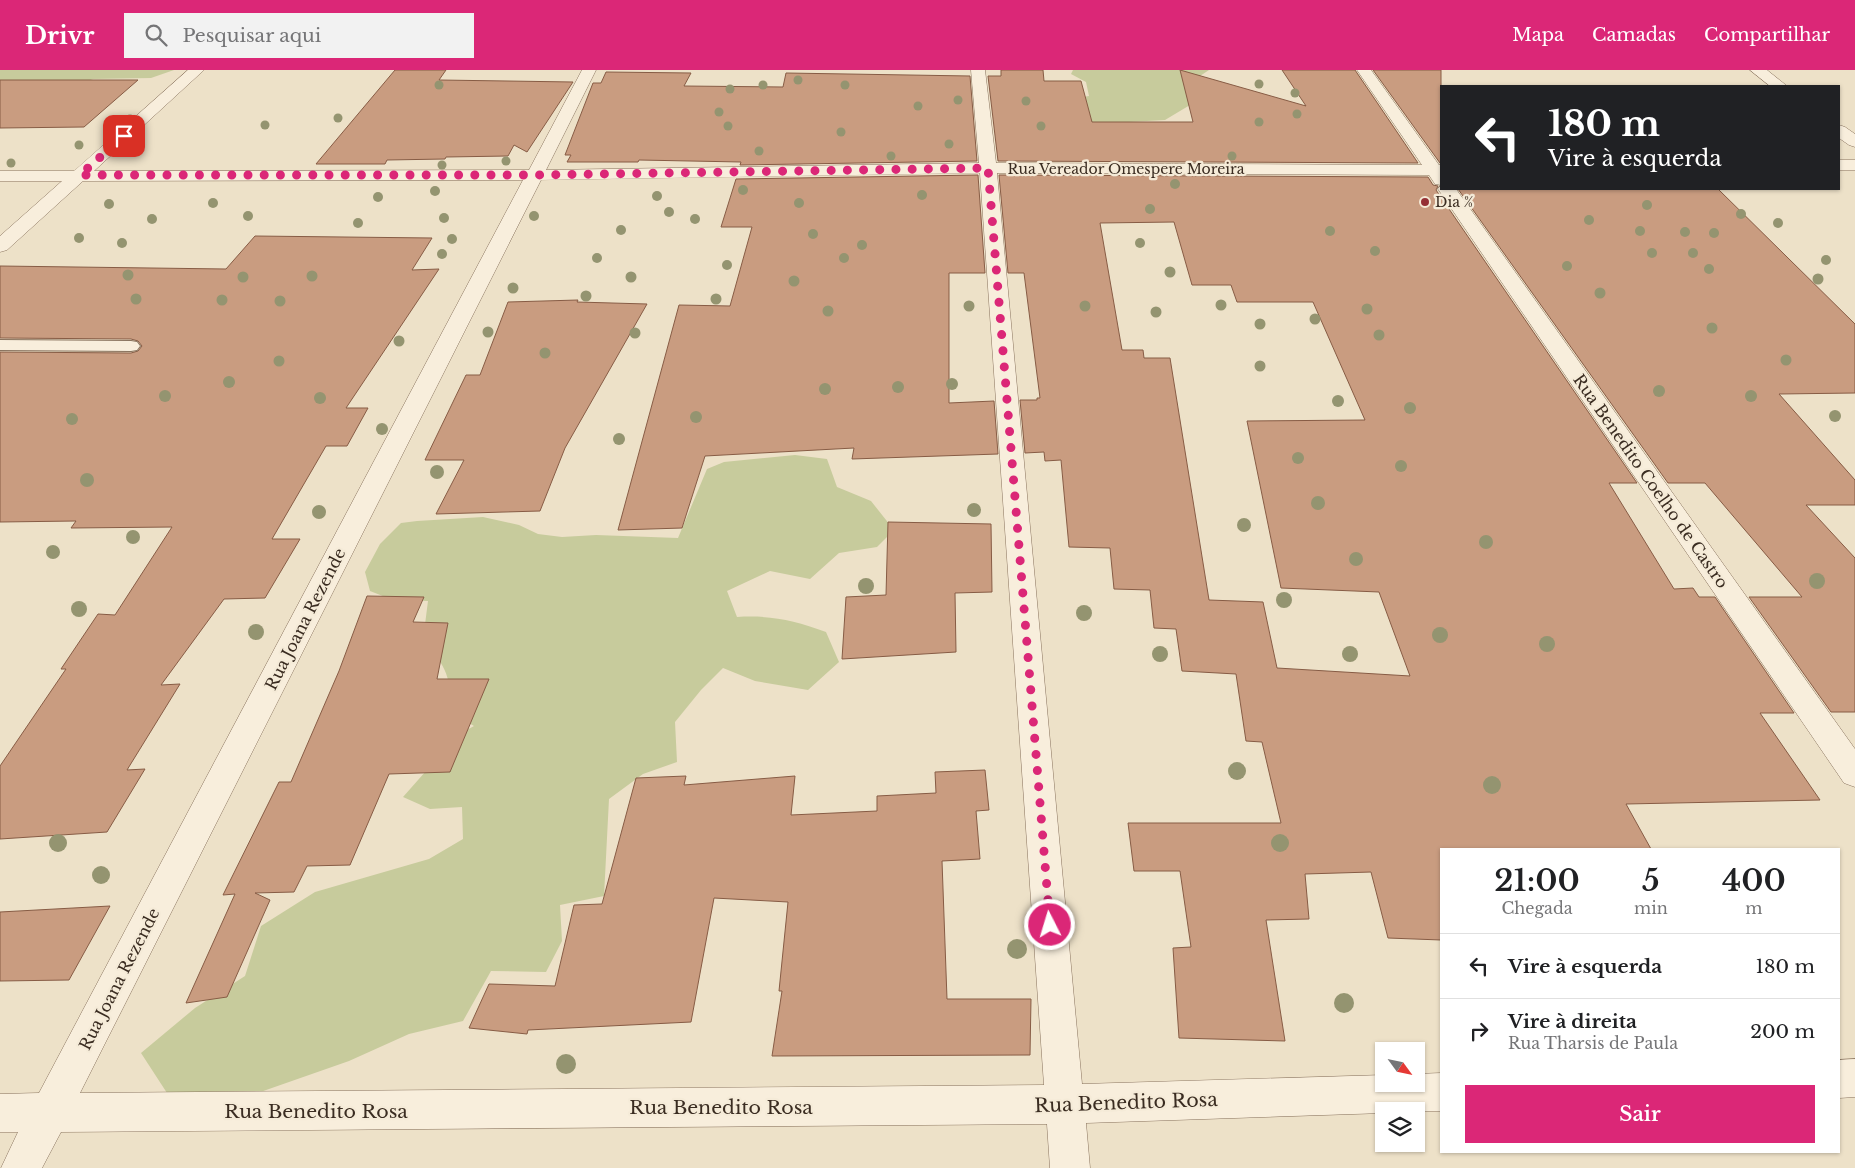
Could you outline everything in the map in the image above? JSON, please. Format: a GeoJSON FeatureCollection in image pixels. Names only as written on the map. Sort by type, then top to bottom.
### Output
{"type":"FeatureCollection","features":[{"type":"Feature","properties":{"kind":"street"},"geometry":{"type":"LineString","coordinates":[[0,246],[197,70]]}},
{"type":"Feature","properties":{"kind":"street","name":"Rua Joana Rezende"},"geometry":{"type":"LineString","coordinates":[[21,1168],[589,70]]}},
{"type":"Feature","properties":{"kind":"street"},"geometry":{"type":"LineString","coordinates":[[978,70],[988,168],[1070,1168]]}},
{"type":"Feature","properties":{"kind":"street","name":"Rua Benedito Coelho de Castro"},"geometry":{"type":"LineString","coordinates":[[1364,70],[1440,176]]}},
{"type":"Feature","properties":{"kind":"street"},"geometry":{"type":"LineString","coordinates":[[1757,70],[1778,85]]}},
{"type":"Feature","properties":{"kind":"street"},"geometry":{"type":"LineString","coordinates":[[1840,131],[1855,142]]}},
{"type":"Feature","properties":{"kind":"street"},"geometry":{"type":"LineString","coordinates":[[1840,165],[1855,165]]}},
{"type":"Feature","properties":{"kind":"street","name":"Rua Vereador Omespere Moreira"},"geometry":{"type":"LineString","coordinates":[[0,176],[535,175],[988,168],[1440,177]]}},
{"type":"Feature","properties":{"kind":"street","name":"Rua Benedito Coelho de Castro"},"geometry":{"type":"LineString","coordinates":[[1450,190],[1855,774]]}},
{"type":"Feature","properties":{"kind":"street"},"geometry":{"type":"LineString","coordinates":[[1840,1079],[1855,1078]]}},
{"type":"Feature","properties":{"kind":"street","name":"Rua Benedito Rosa"},"geometry":{"type":"LineString","coordinates":[[0,1113],[1064,1104],[1440,1092]]}},
{"type":"Feature","properties":{"kind":"lane"},"geometry":{"type":"LineString","coordinates":[[0,345],[131,346]]}},
{"type":"Feature","properties":{"kind":"green space"},"geometry":{"type":"Polygon","coordinates":[[[0,70],[174,70],[151,78],[93,79],[60,92],[0,85],[0,70]]]}},
{"type":"Feature","properties":{"kind":"green space"},"geometry":{"type":"Polygon","coordinates":[[[1073,70],[1209,70],[1200,76],[1187,77],[1190,105],[1165,120],[1129,122],[1115,128],[1093,129],[1072,99],[1089,96],[1086,82],[1071,74],[1073,70]]]}},
{"type":"Feature","properties":{"kind":"green space"},"geometry":{"type":"Polygon","coordinates":[[[795,455],[827,459],[837,487],[871,501],[894,530],[877,547],[839,553],[810,579],[770,571],[727,591],[737,617],[782,619],[826,632],[839,662],[808,690],[755,681],[723,668],[701,690],[675,722],[677,762],[643,774],[609,799],[604,896],[560,905],[562,941],[546,972],[491,971],[463,1021],[409,1034],[349,1061],[232,1102],[167,1093],[141,1053],[195,1008],[245,976],[261,926],[315,892],[429,859],[463,839],[462,807],[430,809],[403,797],[426,771],[447,741],[474,726],[452,713],[449,681],[438,658],[423,640],[428,601],[393,600],[370,591],[365,572],[380,544],[401,523],[483,517],[519,525],[538,534],[562,537],[596,535],[678,538],[707,469],[724,462],[795,455]]]}},
{"type":"Feature","properties":{"kind":"building"},"geometry":{"type":"Polygon","coordinates":[[[395,70],[446,70],[439,80],[573,82],[527,152],[514,145],[508,156],[387,160],[385,164],[316,164],[395,70]]]}},
{"type":"Feature","properties":{"kind":"building"},"geometry":{"type":"Polygon","coordinates":[[[1001,70],[1043,70],[1044,81],[1081,81],[1092,122],[1193,122],[1180,70],[1306,106],[1282,70],[1355,70],[1418,163],[998,161],[988,76],[1001,76],[1001,70]]]}},
{"type":"Feature","properties":{"kind":"building"},"geometry":{"type":"Polygon","coordinates":[[[1373,70],[1441,70],[1440,163],[1373,70]]]}},
{"type":"Feature","properties":{"kind":"building"},"geometry":{"type":"Polygon","coordinates":[[[606,72],[691,73],[684,86],[783,87],[786,73],[970,76],[977,161],[740,165],[741,162],[639,160],[638,162],[567,162],[571,155],[565,155],[593,83],[601,83],[606,72]]]}},
{"type":"Feature","properties":{"kind":"building"},"geometry":{"type":"Polygon","coordinates":[[[0,80],[138,80],[84,127],[0,128],[0,80]]]}},
{"type":"Feature","properties":{"kind":"building"},"geometry":{"type":"Polygon","coordinates":[[[978,175],[985,273],[949,273],[949,403],[994,401],[998,454],[852,459],[854,448],[705,456],[682,528],[618,530],[679,305],[730,306],[752,227],[721,227],[736,179],[978,175]]]}},
{"type":"Feature","properties":{"kind":"building"},"geometry":{"type":"Polygon","coordinates":[[[999,175],[1428,177],[1433,185],[1438,186],[1436,190],[1637,483],[1609,483],[1674,589],[1693,588],[1699,597],[1715,597],[1794,713],[1760,713],[1820,800],[1626,804],[1650,848],[1440,848],[1440,940],[1388,938],[1371,872],[1305,874],[1309,919],[1266,920],[1285,1041],[1179,1038],[1173,948],[1191,947],[1180,871],[1134,871],[1128,823],[1281,823],[1262,742],[1246,741],[1236,674],[1182,671],[1176,629],[1154,628],[1150,590],[1114,589],[1110,548],[1069,547],[1061,460],[1045,461],[1044,452],[1025,453],[1020,400],[1037,400],[1037,398],[1040,398],[1024,273],[1008,273],[999,175]],[[1174,222],[1100,223],[1122,350],[1143,350],[1144,358],[1170,358],[1209,600],[1263,602],[1277,668],[1410,676],[1379,592],[1281,588],[1247,421],[1365,420],[1313,302],[1237,302],[1231,285],[1192,285],[1174,222]]]}},
{"type":"Feature","properties":{"kind":"building"},"geometry":{"type":"Polygon","coordinates":[[[1459,190],[1719,190],[1855,324],[1855,393],[1779,394],[1855,480],[1855,505],[1806,505],[1855,558],[1855,712],[1831,712],[1749,597],[1802,597],[1705,483],[1668,483],[1459,190]]]}},
{"type":"Feature","properties":{"kind":"building"},"geometry":{"type":"Polygon","coordinates":[[[255,236],[432,238],[412,270],[439,269],[346,408],[368,408],[347,446],[326,446],[272,539],[300,539],[265,598],[224,599],[161,685],[180,684],[127,770],[145,769],[107,832],[0,839],[0,766],[66,669],[61,669],[98,614],[115,615],[172,527],[71,528],[76,521],[0,522],[0,352],[131,353],[138,351],[142,346],[138,341],[131,339],[0,338],[0,266],[226,269],[255,236]]]}},
{"type":"Feature","properties":{"kind":"building"},"geometry":{"type":"Polygon","coordinates":[[[578,300],[577,302],[647,304],[565,448],[540,511],[436,514],[464,460],[425,460],[466,375],[480,375],[508,302],[578,300]]]}},
{"type":"Feature","properties":{"kind":"building"},"geometry":{"type":"Polygon","coordinates":[[[888,522],[991,524],[992,592],[955,593],[956,652],[842,659],[846,597],[886,595],[888,522]]]}},
{"type":"Feature","properties":{"kind":"building"},"geometry":{"type":"Polygon","coordinates":[[[367,596],[424,597],[413,622],[448,623],[437,679],[489,679],[450,772],[389,774],[350,865],[307,866],[294,892],[255,893],[270,900],[227,997],[186,1003],[235,894],[223,895],[279,782],[291,782],[339,671],[367,596]]]}},
{"type":"Feature","properties":{"kind":"building"},"geometry":{"type":"Polygon","coordinates":[[[985,770],[989,810],[976,811],[980,859],[942,861],[947,999],[1031,999],[1030,1055],[772,1056],[782,991],[779,991],[788,902],[714,898],[691,1022],[528,1030],[527,1034],[469,1028],[489,984],[555,986],[574,905],[602,904],[636,778],[686,776],[684,785],[795,776],[791,815],[877,811],[877,796],[936,793],[935,772],[985,770]]]}},
{"type":"Feature","properties":{"kind":"building"},"geometry":{"type":"Polygon","coordinates":[[[110,906],[69,980],[0,981],[0,912],[110,906]]]}},
{"type":"Feature","properties":{"kind":"place","name":"Dia %"},"geometry":{"type":"Point","coordinates":[1425,202]}},
{"type":"Feature","properties":{"kind":"route"},"geometry":{"type":"LineString","coordinates":[[124,136],[80,175],[535,175],[988,168],[1050,925]]}}]}
